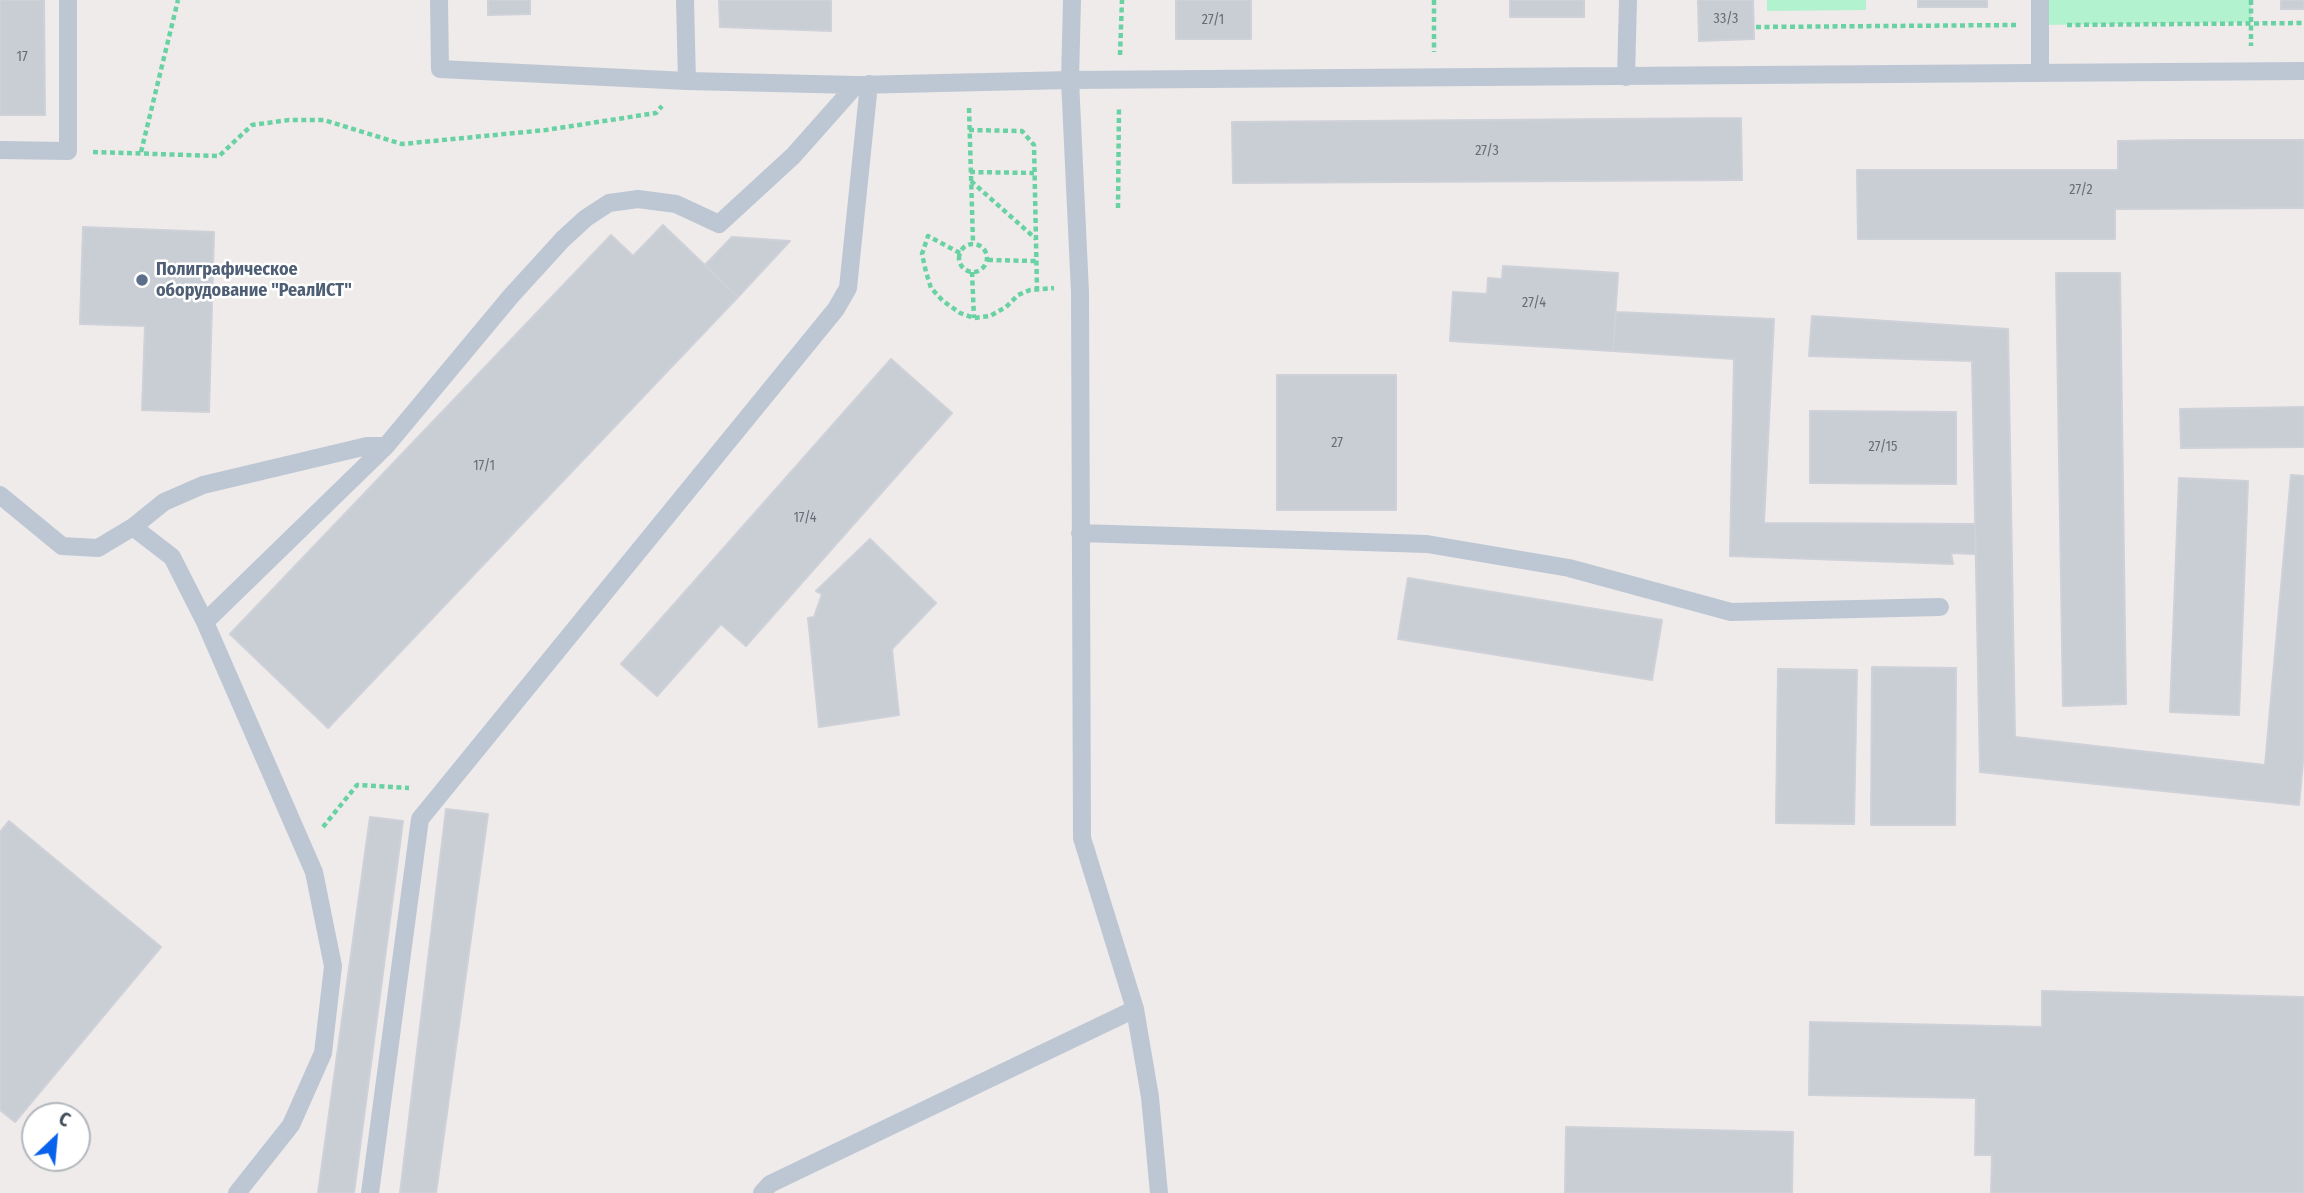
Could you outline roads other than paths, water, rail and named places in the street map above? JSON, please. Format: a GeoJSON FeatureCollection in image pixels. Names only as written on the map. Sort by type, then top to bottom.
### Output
{"type":"FeatureCollection","features":[{"type":"Feature","properties":{"kind":"lane"},"geometry":{"type":"LineString","coordinates":[[0,150],[68,151],[68,0]]}},
{"type":"Feature","properties":{"kind":"lane"},"geometry":{"type":"LineString","coordinates":[[439,0],[440,69],[687,81],[862,85],[1070,80],[2304,71]]}},
{"type":"Feature","properties":{"kind":"lane"},"geometry":{"type":"LineString","coordinates":[[685,0],[687,81]]}},
{"type":"Feature","properties":{"kind":"lane"},"geometry":{"type":"LineString","coordinates":[[1072,0],[1070,80],[1079,288],[1082,838],[1135,1009],[1150,1097],[1158,1193]]}},
{"type":"Feature","properties":{"kind":"lane"},"geometry":{"type":"LineString","coordinates":[[1626,77],[1628,0]]}},
{"type":"Feature","properties":{"kind":"lane"},"geometry":{"type":"LineString","coordinates":[[2040,0],[2040,73]]}},
{"type":"Feature","properties":{"kind":"lane"},"geometry":{"type":"LineString","coordinates":[[205,622],[386,446],[511,296],[586,218],[609,203],[638,200],[676,204],[719,224],[793,156],[862,85]]}},
{"type":"Feature","properties":{"kind":"lane"},"geometry":{"type":"LineString","coordinates":[[370,1193],[420,819],[836,309],[848,288],[862,85]]}},
{"type":"Feature","properties":{"kind":"lane"},"geometry":{"type":"LineString","coordinates":[[0,495],[62,546],[98,548],[133,527],[164,502],[203,485],[367,446],[386,446]]}},
{"type":"Feature","properties":{"kind":"lane"},"geometry":{"type":"LineString","coordinates":[[133,527],[172,557],[205,622],[314,872],[333,966],[323,1054],[291,1125],[237,1193]]}},
{"type":"Feature","properties":{"kind":"lane"},"geometry":{"type":"LineString","coordinates":[[1080,533],[1427,544],[1569,568],[1731,612],[1940,607]]}},
{"type":"Feature","properties":{"kind":"lane"},"geometry":{"type":"LineString","coordinates":[[762,1193],[769,1184],[1135,1009]]}},
{"type":"Feature","properties":{"kind":"place","name":"Полиграфическое оборудование \"РеалИСТ\""},"geometry":{"type":"Point","coordinates":[142,280]}}]}
